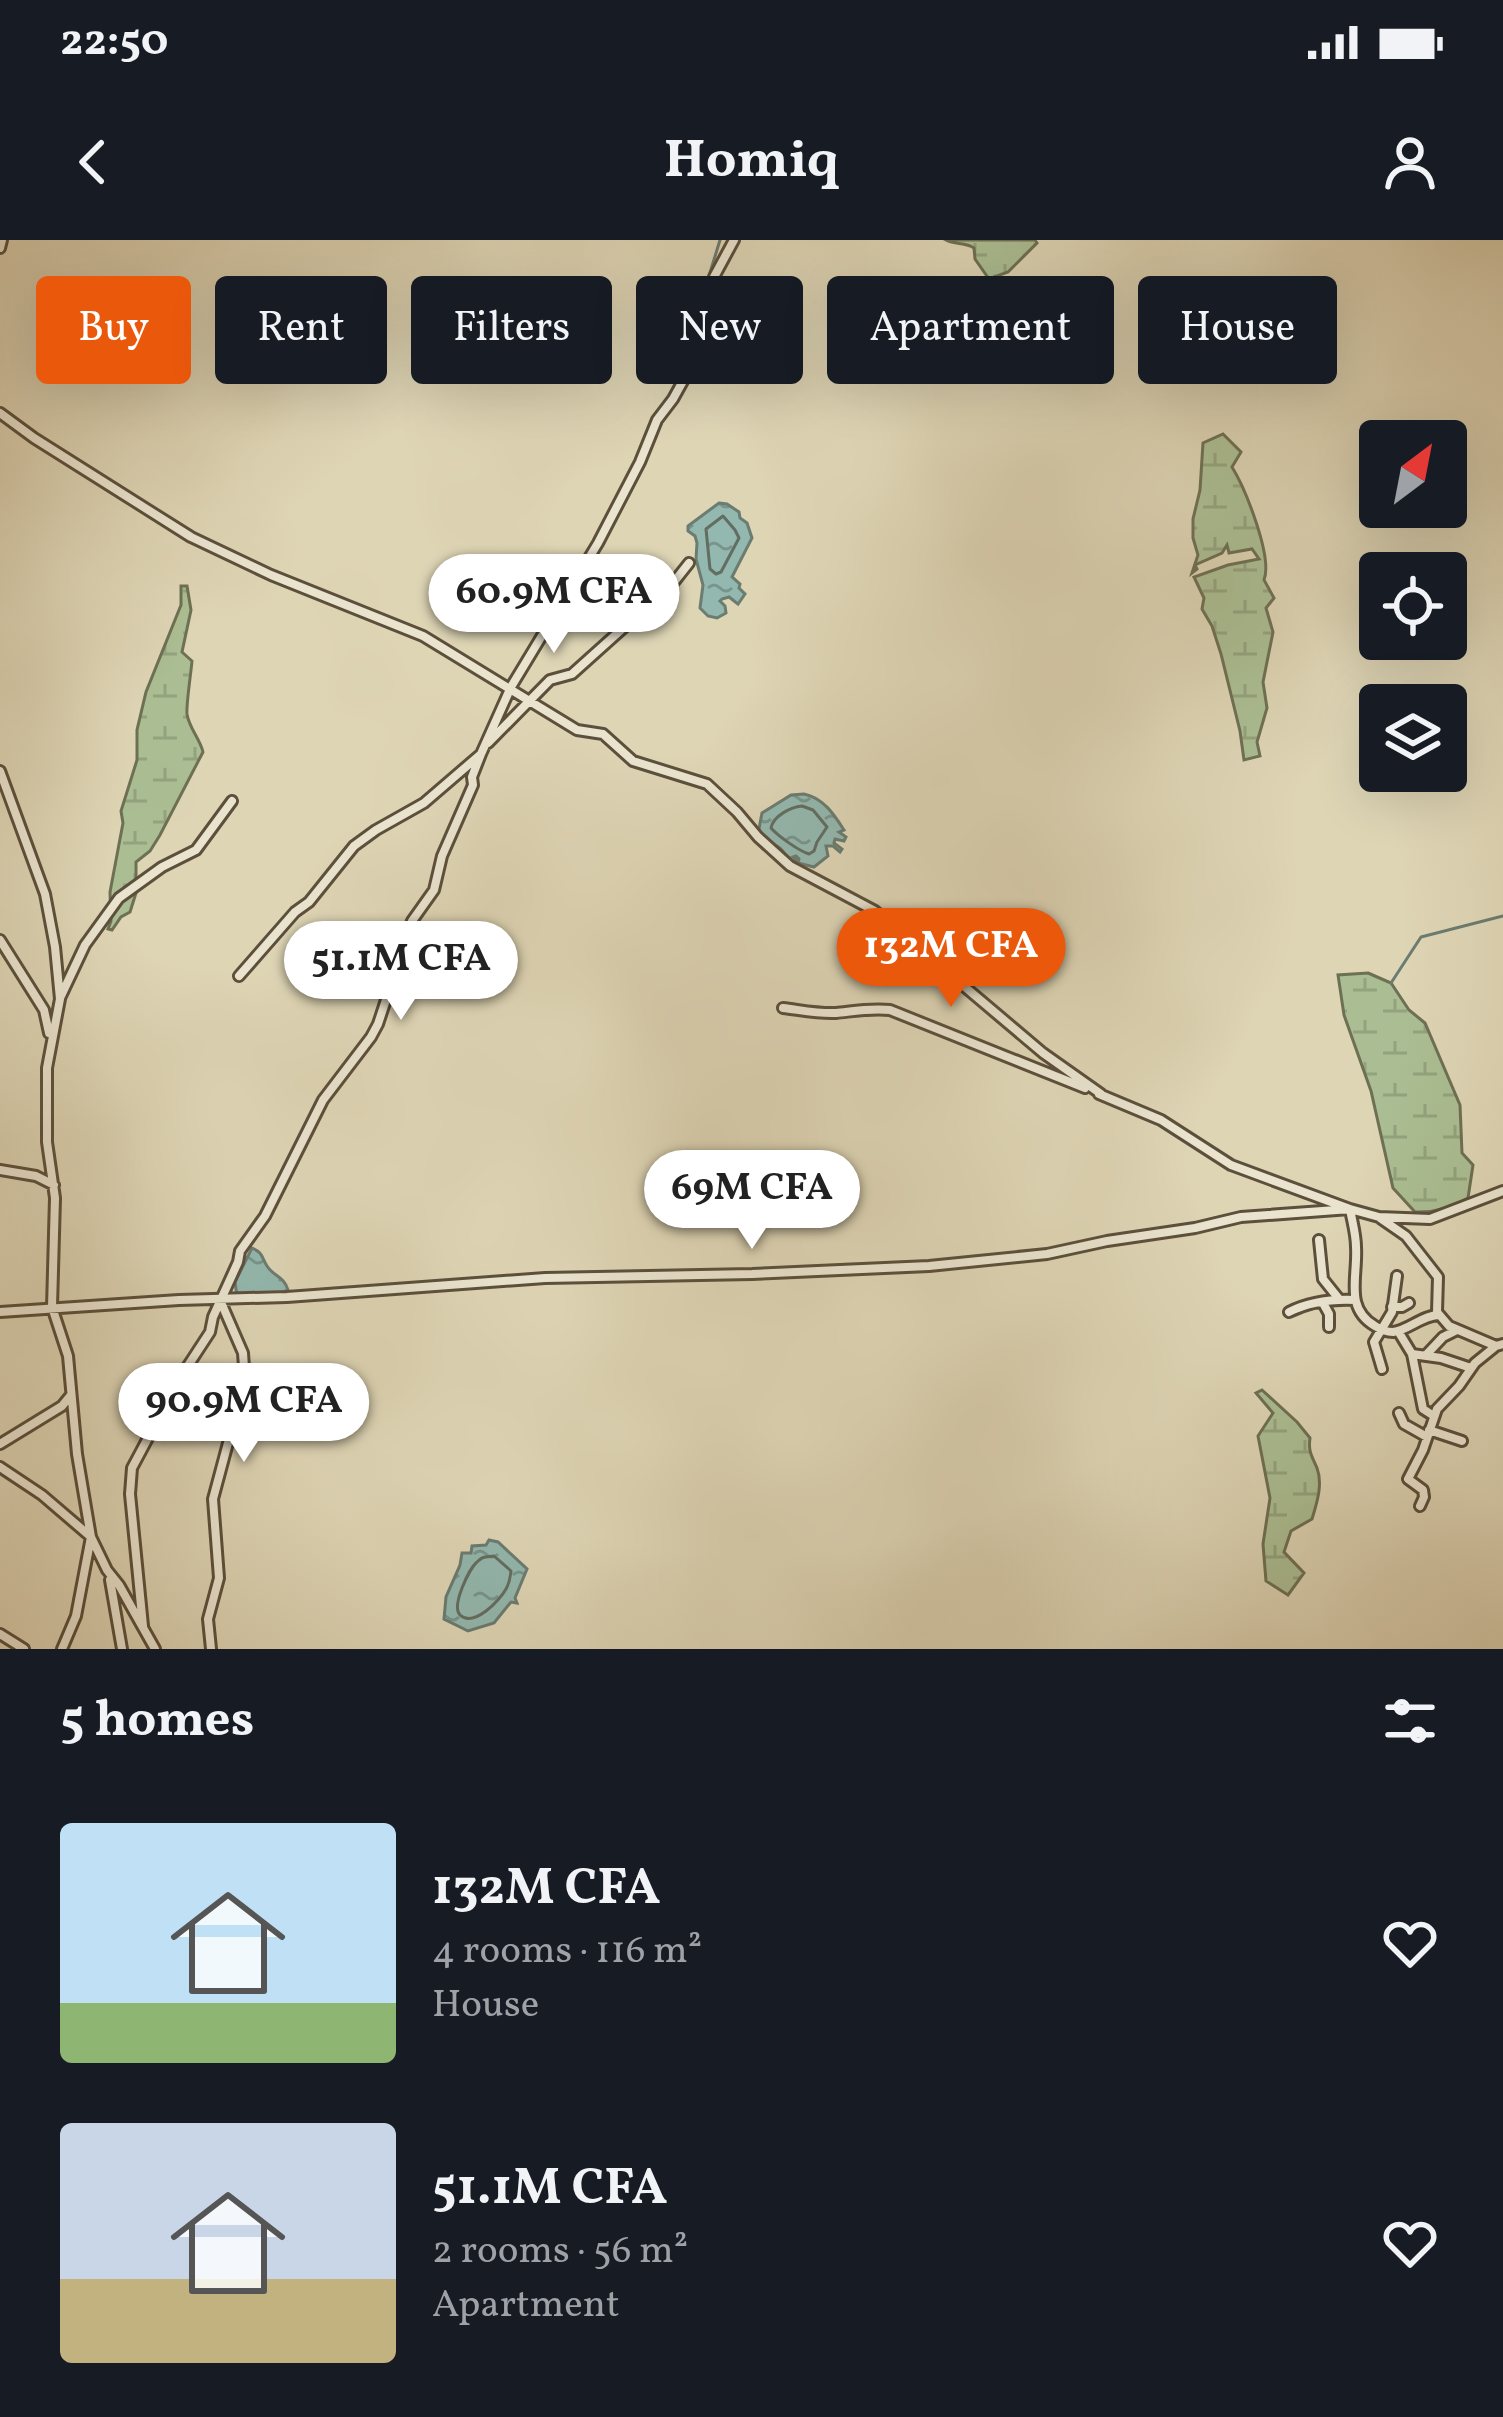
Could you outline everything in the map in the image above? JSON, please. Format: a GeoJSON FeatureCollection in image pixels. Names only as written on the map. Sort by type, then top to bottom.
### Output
{"type":"FeatureCollection","features":[{"type":"Feature","properties":{"kind":"street"},"geometry":{"type":"LineString","coordinates":[[143,1626],[130,1494],[132,1468],[210,1332],[240,1251],[265,1216],[323,1100],[378,1024],[412,921],[437,882],[442,856],[511,687],[598,543],[657,420],[698,354],[710,311],[710,290],[734,240]]}},
{"type":"Feature","properties":{"kind":"street"},"geometry":{"type":"LineString","coordinates":[[0,413],[191,537],[423,636],[577,730],[603,734],[633,761],[707,784],[790,866],[875,911],[1043,1054],[1101,1094]]}},
{"type":"Feature","properties":{"kind":"street"},"geometry":{"type":"LineString","coordinates":[[238,976],[354,847],[424,803],[550,680],[572,674],[659,601],[689,563]]}},
{"type":"Feature","properties":{"kind":"street"},"geometry":{"type":"LineString","coordinates":[[0,771],[45,894],[60,999]]}},
{"type":"Feature","properties":{"kind":"street"},"geometry":{"type":"LineString","coordinates":[[472,777],[482,783]]}},
{"type":"Feature","properties":{"kind":"street"},"geometry":{"type":"LineString","coordinates":[[155,1649],[91,1537],[68,1356],[52,1306],[54,1186],[46,1114],[47,1068],[60,999],[85,945],[119,898],[196,850],[232,801]]}},
{"type":"Feature","properties":{"kind":"street"},"geometry":{"type":"LineString","coordinates":[[0,940],[44,1010],[50,1045]]}},
{"type":"Feature","properties":{"kind":"street"},"geometry":{"type":"LineString","coordinates":[[783,1008],[839,1013],[890,1010],[1161,1120],[1231,1165],[1379,1217],[1430,1219],[1503,1191]]}},
{"type":"Feature","properties":{"kind":"street"},"geometry":{"type":"LineString","coordinates":[[0,1170],[36,1176],[54,1186]]}},
{"type":"Feature","properties":{"kind":"street"},"geometry":{"type":"LineString","coordinates":[[0,1312],[544,1278],[929,1266],[1047,1254],[1241,1216],[1350,1209]]}},
{"type":"Feature","properties":{"kind":"street"},"geometry":{"type":"LineString","coordinates":[[1350,1209],[1357,1248],[1355,1300],[1362,1317],[1380,1330],[1398,1331],[1438,1315]]}},
{"type":"Feature","properties":{"kind":"street"},"geometry":{"type":"LineString","coordinates":[[1379,1217],[1406,1236],[1438,1277],[1438,1315],[1449,1326],[1500,1345]]}},
{"type":"Feature","properties":{"kind":"street"},"geometry":{"type":"LineString","coordinates":[[1319,1240],[1323,1280],[1340,1299]]}},
{"type":"Feature","properties":{"kind":"street"},"geometry":{"type":"LineString","coordinates":[[1382,1369],[1374,1342],[1392,1306],[1396,1276]]}},
{"type":"Feature","properties":{"kind":"street"},"geometry":{"type":"LineString","coordinates":[[212,1649],[208,1619],[219,1578],[212,1499],[246,1395],[243,1353],[220,1300]]}},
{"type":"Feature","properties":{"kind":"street"},"geometry":{"type":"LineString","coordinates":[[1289,1312],[1303,1305],[1355,1300]]}},
{"type":"Feature","properties":{"kind":"street"},"geometry":{"type":"LineString","coordinates":[[1324,1303],[1329,1328]]}},
{"type":"Feature","properties":{"kind":"street"},"geometry":{"type":"LineString","coordinates":[[1392,1306],[1408,1303]]}},
{"type":"Feature","properties":{"kind":"street"},"geometry":{"type":"LineString","coordinates":[[1426,1355],[1445,1335],[1459,1330]]}},
{"type":"Feature","properties":{"kind":"street"},"geometry":{"type":"LineString","coordinates":[[1398,1331],[1412,1354],[1423,1409]]}},
{"type":"Feature","properties":{"kind":"street"},"geometry":{"type":"LineString","coordinates":[[1420,1506],[1425,1493],[1408,1479],[1434,1415],[1471,1368],[1500,1345]]}},
{"type":"Feature","properties":{"kind":"street"},"geometry":{"type":"LineString","coordinates":[[1412,1354],[1471,1368]]}},
{"type":"Feature","properties":{"kind":"street"},"geometry":{"type":"LineString","coordinates":[[0,1444],[62,1406],[72,1394]]}},
{"type":"Feature","properties":{"kind":"street"},"geometry":{"type":"LineString","coordinates":[[1423,1409],[1434,1415]]}},
{"type":"Feature","properties":{"kind":"street"},"geometry":{"type":"LineString","coordinates":[[1423,1409],[1399,1413],[1404,1424],[1462,1441]]}},
{"type":"Feature","properties":{"kind":"street"},"geometry":{"type":"LineString","coordinates":[[0,1467],[91,1537]]}},
{"type":"Feature","properties":{"kind":"street"},"geometry":{"type":"LineString","coordinates":[[62,1649],[76,1616],[91,1537]]}},
{"type":"Feature","properties":{"kind":"street"},"geometry":{"type":"LineString","coordinates":[[107,1570],[122,1649]]}},
{"type":"Feature","properties":{"kind":"street"},"geometry":{"type":"LineString","coordinates":[[0,1634],[24,1649]]}},
{"type":"Feature","properties":{"kind":"green space"},"geometry":{"type":"Polygon","coordinates":[[[946,240],[1037,243],[1008,272],[997,276],[987,276],[975,259],[974,248],[946,240]]]}},
{"type":"Feature","properties":{"kind":"green space"},"geometry":{"type":"Polygon","coordinates":[[[1223,434],[1241,452],[1232,467],[1256,523],[1265,556],[1264,580],[1274,598],[1266,608],[1273,632],[1263,682],[1267,708],[1257,742],[1260,756],[1244,760],[1221,654],[1194,577],[1259,559],[1252,549],[1229,553],[1227,545],[1222,553],[1195,565],[1192,573],[1198,555],[1193,519],[1203,443],[1223,434]]]}},
{"type":"Feature","properties":{"kind":"green space"},"geometry":{"type":"Polygon","coordinates":[[[181,586],[187,586],[191,610],[182,652],[192,661],[187,714],[203,752],[160,835],[136,862],[136,893],[130,912],[112,930],[108,929],[110,892],[121,811],[137,760],[137,730],[146,692],[181,605],[181,586]]]}},
{"type":"Feature","properties":{"kind":"green space"},"geometry":{"type":"Polygon","coordinates":[[[1368,973],[1391,983],[1409,1010],[1425,1023],[1460,1105],[1462,1153],[1473,1165],[1468,1198],[1449,1207],[1415,1212],[1393,1188],[1371,1091],[1344,1015],[1338,975],[1368,973]]]}},
{"type":"Feature","properties":{"kind":"green space"},"geometry":{"type":"Polygon","coordinates":[[[1262,1390],[1310,1438],[1319,1474],[1312,1519],[1291,1531],[1284,1552],[1304,1573],[1288,1595],[1266,1581],[1263,1544],[1270,1498],[1258,1436],[1273,1413],[1256,1393],[1262,1390]]]}},
{"type":"Feature","properties":{"kind":"water"},"geometry":{"type":"Polygon","coordinates":[[[719,503],[739,512],[752,538],[732,577],[745,594],[738,604],[729,597],[722,599],[726,613],[717,618],[700,608],[703,585],[697,543],[688,526],[719,503]]]}},
{"type":"Feature","properties":{"kind":"water"},"geometry":{"type":"Polygon","coordinates":[[[804,794],[828,808],[846,837],[835,839],[840,852],[826,846],[828,856],[814,867],[798,863],[796,856],[793,865],[781,849],[758,834],[762,813],[791,795],[804,794]]]}},
{"type":"Feature","properties":{"kind":"water"},"geometry":{"type":"Polygon","coordinates":[[[252,1248],[288,1290],[237,1297],[235,1282],[252,1248]]]}},
{"type":"Feature","properties":{"kind":"water"},"geometry":{"type":"Polygon","coordinates":[[[489,1540],[498,1542],[527,1569],[517,1603],[511,1602],[494,1623],[468,1631],[444,1619],[446,1597],[462,1553],[471,1553],[472,1546],[486,1545],[489,1540]]]}},
{"type":"Feature","properties":{"kind":"waterway"},"geometry":{"type":"LineString","coordinates":[[709,276],[720,240]]}},
{"type":"Feature","properties":{"kind":"waterway"},"geometry":{"type":"LineString","coordinates":[[1391,983],[1421,937],[1503,916]]}}]}
